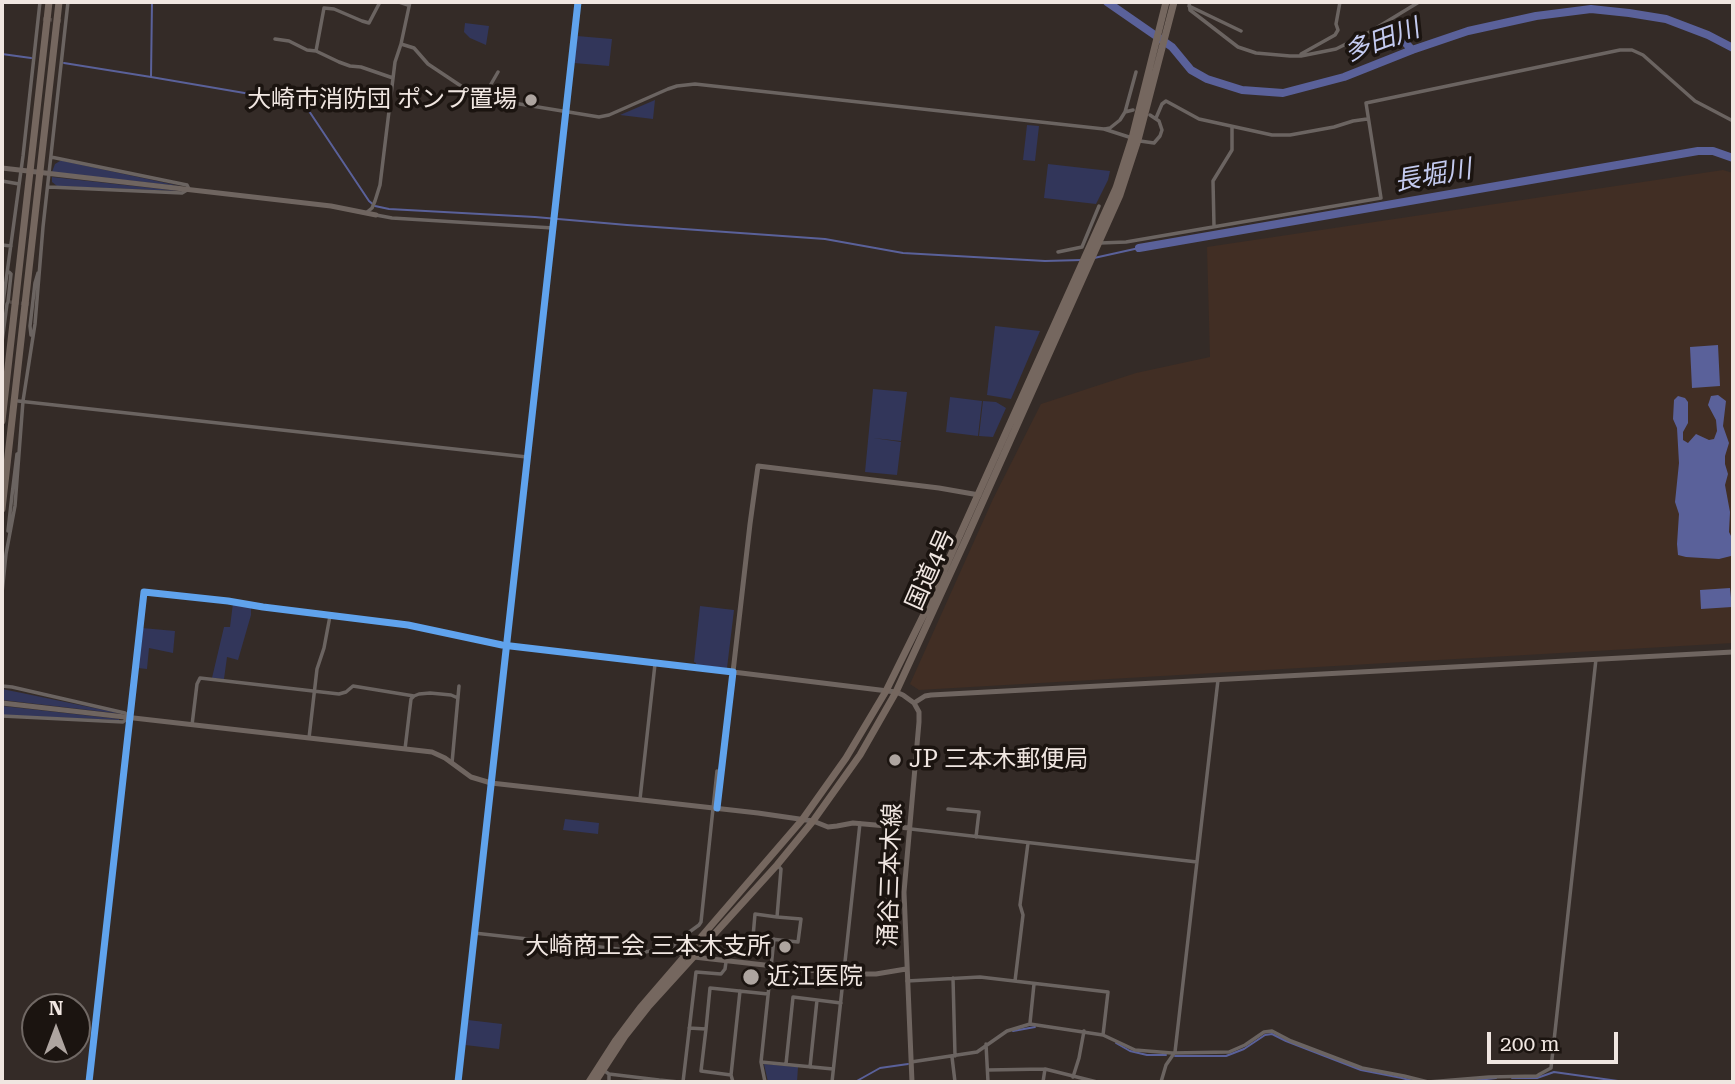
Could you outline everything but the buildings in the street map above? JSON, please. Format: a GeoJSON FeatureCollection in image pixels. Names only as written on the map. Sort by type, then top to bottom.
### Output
{"type":"FeatureCollection","features":[{"type":"Feature","properties":{"kind":"highway"},"geometry":{"type":"LineString","coordinates":[[2,421],[49,2]]}},
{"type":"Feature","properties":{"kind":"highway"},"geometry":{"type":"LineString","coordinates":[[2,509],[59,2]]}},
{"type":"Feature","properties":{"kind":"highway","name":"国道4号"},"geometry":{"type":"LineString","coordinates":[[589,1082],[640,1008],[777,865],[813,821],[860,755],[896,692],[1093,242],[1126,177],[1164,23],[1166,2]]}},
{"type":"Feature","properties":{"kind":"highway","name":"国道4号"},"geometry":{"type":"LineString","coordinates":[[1164,23],[1174,2]]}},
{"type":"Feature","properties":{"kind":"highway","name":"国道4号"},"geometry":{"type":"LineString","coordinates":[[595,1082],[606,1072],[636,1022],[802,820],[846,758],[886,691],[982,496]]}},
{"type":"Feature","properties":{"kind":"street"},"geometry":{"type":"LineString","coordinates":[[2,310],[41,19],[40,2]]}},
{"type":"Feature","properties":{"kind":"street"},"geometry":{"type":"LineString","coordinates":[[6,554],[15,506],[21,401],[35,324],[63,21],[68,2]]}},
{"type":"Feature","properties":{"kind":"street"},"geometry":{"type":"LineString","coordinates":[[316,51],[324,8],[334,9],[369,23],[380,2]]}},
{"type":"Feature","properties":{"kind":"street"},"geometry":{"type":"LineString","coordinates":[[365,213],[372,208],[380,185],[394,62],[401,44],[409,3],[399,2]]}},
{"type":"Feature","properties":{"kind":"street"},"geometry":{"type":"LineString","coordinates":[[458,1082],[578,2]]}},
{"type":"Feature","properties":{"kind":"street"},"geometry":{"type":"LineString","coordinates":[[1301,56],[1335,35],[1338,30],[1336,24],[1340,2]]}},
{"type":"Feature","properties":{"kind":"street"},"geometry":{"type":"LineString","coordinates":[[1189,4],[1190,10],[1238,47],[1281,56],[1301,56],[1336,49],[1419,2]]}},
{"type":"Feature","properties":{"kind":"street"},"geometry":{"type":"LineString","coordinates":[[1189,4],[1241,31]]}},
{"type":"Feature","properties":{"kind":"street"},"geometry":{"type":"LineString","coordinates":[[275,38],[316,51],[339,62],[393,78]]}},
{"type":"Feature","properties":{"kind":"street"},"geometry":{"type":"LineString","coordinates":[[401,44],[414,48],[428,64],[483,99],[603,117],[668,89],[695,84],[1104,129],[1154,144],[1162,130],[1159,121],[1150,115]]}},
{"type":"Feature","properties":{"kind":"street"},"geometry":{"type":"LineString","coordinates":[[1058,252],[1079,249],[1093,242],[1126,242],[1381,198],[1366,103],[1620,50],[1632,50],[1649,59],[1695,101],[1733,121]]}},
{"type":"Feature","properties":{"kind":"street"},"geometry":{"type":"LineString","coordinates":[[483,99],[498,72]]}},
{"type":"Feature","properties":{"kind":"street"},"geometry":{"type":"LineString","coordinates":[[1104,129],[1120,120],[1125,112],[1136,72]]}},
{"type":"Feature","properties":{"kind":"street"},"geometry":{"type":"LineString","coordinates":[[1156,118],[1166,101],[1199,119],[1272,135],[1290,135],[1367,119]]}},
{"type":"Feature","properties":{"kind":"street"},"geometry":{"type":"LineString","coordinates":[[1125,112],[1133,110]]}},
{"type":"Feature","properties":{"kind":"street"},"geometry":{"type":"LineString","coordinates":[[1214,226],[1213,181],[1231,150],[1232,127]]}},
{"type":"Feature","properties":{"kind":"street"},"geometry":{"type":"LineString","coordinates":[[51,157],[187,186],[189,189]]}},
{"type":"Feature","properties":{"kind":"street"},"geometry":{"type":"LineString","coordinates":[[2,168],[331,206],[392,218],[554,226]]}},
{"type":"Feature","properties":{"kind":"street"},"geometry":{"type":"LineString","coordinates":[[2,181],[19,184]]}},
{"type":"Feature","properties":{"kind":"street"},"geometry":{"type":"LineString","coordinates":[[48,187],[182,193],[189,189]]}},
{"type":"Feature","properties":{"kind":"street"},"geometry":{"type":"LineString","coordinates":[[1093,242],[1099,206]]}},
{"type":"Feature","properties":{"kind":"street"},"geometry":{"type":"LineString","coordinates":[[2,245],[12,246]]}},
{"type":"Feature","properties":{"kind":"street"},"geometry":{"type":"LineString","coordinates":[[31,341],[31,304],[41,261]]}},
{"type":"Feature","properties":{"kind":"street"},"geometry":{"type":"LineString","coordinates":[[2,342],[9,302],[11,274],[8,270]]}},
{"type":"Feature","properties":{"kind":"street"},"geometry":{"type":"LineString","coordinates":[[21,401],[527,457]]}},
{"type":"Feature","properties":{"kind":"street"},"geometry":{"type":"LineString","coordinates":[[2,593],[11,495],[19,445]]}},
{"type":"Feature","properties":{"kind":"street"},"geometry":{"type":"LineString","coordinates":[[671,949],[701,922],[758,466],[939,488],[982,496]]}},
{"type":"Feature","properties":{"kind":"street"},"geometry":{"type":"LineString","coordinates":[[89,1082],[144,592],[408,625],[506,646],[896,692],[915,703],[931,695],[1733,652]]}},
{"type":"Feature","properties":{"kind":"street"},"geometry":{"type":"LineString","coordinates":[[309,738],[317,669],[330,616]]}},
{"type":"Feature","properties":{"kind":"street"},"geometry":{"type":"LineString","coordinates":[[911,1062],[976,1052],[1007,1031],[1030,1024],[1103,1035],[1135,1050],[1149,1053],[1220,1054],[1245,1045],[1264,1032],[1272,1031],[1362,1068],[1427,1082],[1537,1076],[1551,1068],[1596,659]]}},
{"type":"Feature","properties":{"kind":"street"},"geometry":{"type":"LineString","coordinates":[[640,799],[655,664]]}},
{"type":"Feature","properties":{"kind":"street"},"geometry":{"type":"LineString","coordinates":[[192,725],[200,678],[314,692],[343,694],[353,686],[414,696],[430,693],[458,698]]}},
{"type":"Feature","properties":{"kind":"street"},"geometry":{"type":"LineString","coordinates":[[1161,1082],[1166,1065],[1175,1052],[1218,680]]}},
{"type":"Feature","properties":{"kind":"street"},"geometry":{"type":"LineString","coordinates":[[452,763],[459,686]]}},
{"type":"Feature","properties":{"kind":"street"},"geometry":{"type":"LineString","coordinates":[[2,687],[125,713],[130,717]]}},
{"type":"Feature","properties":{"kind":"street"},"geometry":{"type":"LineString","coordinates":[[404,749],[411,699],[414,696]]}},
{"type":"Feature","properties":{"kind":"street"},"geometry":{"type":"LineString","coordinates":[[2,703],[432,752],[471,777],[491,783],[715,808],[813,821],[828,827],[860,823],[1197,862]]}},
{"type":"Feature","properties":{"kind":"street","name":"涌谷三本木線"},"geometry":{"type":"LineString","coordinates":[[912,1082],[904,892],[919,722],[915,703]]}},
{"type":"Feature","properties":{"kind":"street"},"geometry":{"type":"LineString","coordinates":[[2,716],[123,722],[130,717]]}},
{"type":"Feature","properties":{"kind":"street"},"geometry":{"type":"LineString","coordinates":[[715,808],[717,771]]}},
{"type":"Feature","properties":{"kind":"street"},"geometry":{"type":"LineString","coordinates":[[948,809],[979,812],[976,837]]}},
{"type":"Feature","properties":{"kind":"street"},"geometry":{"type":"LineString","coordinates":[[832,1082],[860,823]]}},
{"type":"Feature","properties":{"kind":"street"},"geometry":{"type":"LineString","coordinates":[[1015,981],[1023,915],[1020,905],[1028,843]]}},
{"type":"Feature","properties":{"kind":"street"},"geometry":{"type":"LineString","coordinates":[[777,865],[781,869],[777,917]]}},
{"type":"Feature","properties":{"kind":"street"},"geometry":{"type":"LineString","coordinates":[[755,914],[777,917],[801,919],[798,942],[753,937],[755,914]]}},
{"type":"Feature","properties":{"kind":"street"},"geometry":{"type":"LineString","coordinates":[[474,933],[645,952],[662,948],[690,957],[844,974],[876,974],[906,969]]}},
{"type":"Feature","properties":{"kind":"street"},"geometry":{"type":"LineString","coordinates":[[765,1082],[761,1062],[774,939]]}},
{"type":"Feature","properties":{"kind":"street"},"geometry":{"type":"LineString","coordinates":[[608,1082],[606,1072],[681,1082],[696,972],[721,974],[725,970],[726,962]]}},
{"type":"Feature","properties":{"kind":"street"},"geometry":{"type":"LineString","coordinates":[[906,981],[980,977],[1108,992],[1103,1035]]}},
{"type":"Feature","properties":{"kind":"street"},"geometry":{"type":"LineString","coordinates":[[953,978],[956,1082]]}},
{"type":"Feature","properties":{"kind":"street"},"geometry":{"type":"LineString","coordinates":[[1030,1024],[1034,984]]}},
{"type":"Feature","properties":{"kind":"street"},"geometry":{"type":"LineString","coordinates":[[731,1075],[701,1072],[710,988],[768,994]]}},
{"type":"Feature","properties":{"kind":"street"},"geometry":{"type":"LineString","coordinates":[[733,1082],[731,1075],[740,991]]}},
{"type":"Feature","properties":{"kind":"street"},"geometry":{"type":"LineString","coordinates":[[786,1064],[793,997],[841,1003]]}},
{"type":"Feature","properties":{"kind":"street"},"geometry":{"type":"LineString","coordinates":[[810,1067],[817,1000]]}},
{"type":"Feature","properties":{"kind":"street"},"geometry":{"type":"LineString","coordinates":[[689,1028],[706,1029]]}},
{"type":"Feature","properties":{"kind":"street"},"geometry":{"type":"LineString","coordinates":[[1073,1077],[1084,1033]]}},
{"type":"Feature","properties":{"kind":"street"},"geometry":{"type":"LineString","coordinates":[[986,1044],[988,1082]]}},
{"type":"Feature","properties":{"kind":"street"},"geometry":{"type":"LineString","coordinates":[[761,1062],[833,1069]]}},
{"type":"Feature","properties":{"kind":"street"},"geometry":{"type":"LineString","coordinates":[[988,1070],[1045,1069],[1097,1082]]}},
{"type":"Feature","properties":{"kind":"street"},"geometry":{"type":"LineString","coordinates":[[1043,1082],[1045,1069]]}},
{"type":"Feature","properties":{"kind":"shaded area"},"geometry":{"type":"Polygon","coordinates":[[[465,23],[489,26],[486,45],[470,38],[464,32],[465,23]]]}},
{"type":"Feature","properties":{"kind":"shaded area"},"geometry":{"type":"Polygon","coordinates":[[[577,36],[612,39],[609,66],[574,63],[577,36]]]}},
{"type":"Feature","properties":{"kind":"shaded area"},"geometry":{"type":"Polygon","coordinates":[[[655,100],[653,119],[620,115],[655,100]]]}},
{"type":"Feature","properties":{"kind":"shaded area"},"geometry":{"type":"Polygon","coordinates":[[[1027,125],[1039,126],[1035,161],[1023,160],[1027,125]]]}},
{"type":"Feature","properties":{"kind":"shaded area"},"geometry":{"type":"Polygon","coordinates":[[[60,161],[180,186],[52,172],[55,164],[60,161]]]}},
{"type":"Feature","properties":{"kind":"shaded area"},"geometry":{"type":"Polygon","coordinates":[[[1048,164],[1110,171],[1096,204],[1044,198],[1048,164]]]}},
{"type":"Feature","properties":{"kind":"shaded area"},"geometry":{"type":"Polygon","coordinates":[[[1723,170],[1733,173],[1733,643],[919,690],[910,684],[993,499],[1041,404],[1136,373],[1210,357],[1207,247],[1723,170]]]}},
{"type":"Feature","properties":{"kind":"shaded area"},"geometry":{"type":"Polygon","coordinates":[[[52,177],[179,191],[57,186],[52,182],[52,177]]]}},
{"type":"Feature","properties":{"kind":"shaded area"},"geometry":{"type":"Polygon","coordinates":[[[995,326],[1040,331],[1011,399],[987,395],[995,326]]]}},
{"type":"Feature","properties":{"kind":"shaded area"},"geometry":{"type":"Polygon","coordinates":[[[1718,345],[1720,386],[1692,388],[1690,347],[1718,345]]]}},
{"type":"Feature","properties":{"kind":"shaded area"},"geometry":{"type":"Polygon","coordinates":[[[873,389],[907,392],[901,441],[873,438],[901,442],[897,475],[865,472],[873,389]]]}},
{"type":"Feature","properties":{"kind":"shaded area"},"geometry":{"type":"Polygon","coordinates":[[[1718,395],[1726,401],[1723,426],[1729,443],[1725,456],[1728,474],[1725,485],[1733,553],[1719,559],[1686,557],[1678,555],[1677,544],[1679,514],[1675,502],[1679,463],[1677,428],[1673,419],[1674,400],[1678,396],[1688,402],[1688,423],[1683,432],[1683,440],[1688,443],[1696,434],[1709,440],[1714,439],[1717,431],[1716,420],[1708,405],[1711,396],[1718,395]]]}},
{"type":"Feature","properties":{"kind":"shaded area"},"geometry":{"type":"Polygon","coordinates":[[[950,397],[982,401],[978,436],[946,432],[950,397]]]}},
{"type":"Feature","properties":{"kind":"shaded area"},"geometry":{"type":"Polygon","coordinates":[[[983,401],[996,402],[1006,408],[993,437],[979,436],[983,401]]]}},
{"type":"Feature","properties":{"kind":"shaded area"},"geometry":{"type":"Polygon","coordinates":[[[1730,588],[1732,607],[1701,609],[1700,590],[1730,588]]]}},
{"type":"Feature","properties":{"kind":"shaded area"},"geometry":{"type":"Polygon","coordinates":[[[233,603],[251,606],[251,615],[238,660],[227,657],[224,679],[212,678],[224,627],[230,627],[233,603]]]}},
{"type":"Feature","properties":{"kind":"shaded area"},"geometry":{"type":"Polygon","coordinates":[[[700,606],[734,610],[727,668],[696,665],[694,662],[700,606]]]}},
{"type":"Feature","properties":{"kind":"shaded area"},"geometry":{"type":"Polygon","coordinates":[[[142,628],[175,631],[173,653],[149,648],[147,669],[138,668],[142,628]]]}},
{"type":"Feature","properties":{"kind":"shaded area"},"geometry":{"type":"Polygon","coordinates":[[[2,689],[22,693],[123,714],[2,700],[2,689]]]}},
{"type":"Feature","properties":{"kind":"shaded area"},"geometry":{"type":"Polygon","coordinates":[[[2,706],[119,719],[119,720],[2,715],[2,706]]]}},
{"type":"Feature","properties":{"kind":"shaded area"},"geometry":{"type":"Polygon","coordinates":[[[565,819],[599,823],[598,834],[563,830],[565,819]]]}},
{"type":"Feature","properties":{"kind":"shaded area"},"geometry":{"type":"Polygon","coordinates":[[[468,1020],[502,1024],[499,1049],[465,1045],[468,1020]]]}},
{"type":"Feature","properties":{"kind":"shaded area"},"geometry":{"type":"Polygon","coordinates":[[[764,1064],[798,1067],[797,1082],[768,1082],[764,1064]]]}},
{"type":"Feature","properties":{"kind":"waterway"},"geometry":{"type":"LineString","coordinates":[[151,77],[152,2]]}},
{"type":"Feature","properties":{"kind":"waterway","name":"多田川"},"geometry":{"type":"LineString","coordinates":[[1107,2],[1172,47],[1191,70],[1207,79],[1242,90],[1283,93],[1344,77],[1468,31],[1536,16],[1591,9],[1666,19],[1733,48]]}},
{"type":"Feature","properties":{"kind":"waterway"},"geometry":{"type":"LineString","coordinates":[[1395,31],[1412,50]]}},
{"type":"Feature","properties":{"kind":"waterway"},"geometry":{"type":"LineString","coordinates":[[2,54],[31,58]]}},
{"type":"Feature","properties":{"kind":"waterway"},"geometry":{"type":"LineString","coordinates":[[64,63],[297,102],[309,111],[369,201],[375,206],[389,209],[825,239],[903,253],[1045,261],[1082,260]]}},
{"type":"Feature","properties":{"kind":"waterway","name":"長堀川"},"geometry":{"type":"LineString","coordinates":[[1139,248],[1698,151],[1713,151],[1733,158]]}},
{"type":"Feature","properties":{"kind":"waterway"},"geometry":{"type":"LineString","coordinates":[[1094,258],[1139,248]]}},
{"type":"Feature","properties":{"kind":"waterway"},"geometry":{"type":"LineString","coordinates":[[1013,1031],[1035,1027]]}},
{"type":"Feature","properties":{"kind":"waterway"},"geometry":{"type":"LineString","coordinates":[[1175,1056],[1226,1056],[1244,1049],[1265,1035],[1272,1034],[1361,1070],[1417,1082]]}},
{"type":"Feature","properties":{"kind":"waterway"},"geometry":{"type":"LineString","coordinates":[[1116,1043],[1130,1051],[1166,1055]]}},
{"type":"Feature","properties":{"kind":"waterway"},"geometry":{"type":"LineString","coordinates":[[855,1082],[880,1068],[908,1064]]}},
{"type":"Feature","properties":{"kind":"waterway"},"geometry":{"type":"LineString","coordinates":[[1512,1078],[1537,1078],[1554,1072],[1625,1082]]}},
{"type":"Feature","properties":{"kind":"waterway"},"geometry":{"type":"LineString","coordinates":[[1459,1082],[1496,1078]]}},
{"type":"Feature","properties":{"kind":"tunnel"},"geometry":{"type":"LineString","coordinates":[[43,19],[61,21]]}},
{"type":"Feature","properties":{"kind":"tunnel"},"geometry":{"type":"LineString","coordinates":[[10,302],[29,304]]}},
{"type":"Feature","properties":{"kind":"cycle path"},"geometry":{"type":"LineString","coordinates":[[458,1082],[578,2]]}},
{"type":"Feature","properties":{"kind":"cycle path"},"geometry":{"type":"LineString","coordinates":[[89,1082],[144,592],[408,625],[502,645],[733,672],[717,808]]}},
{"type":"Feature","properties":{"kind":"place","name":"大崎市消防団 ポンプ置場"},"geometry":{"type":"Point","coordinates":[531,100]}},
{"type":"Feature","properties":{"kind":"place","name":"JP 三本木郵便局"},"geometry":{"type":"Point","coordinates":[895,760]}},
{"type":"Feature","properties":{"kind":"place","name":"大崎商工会 三本木支所"},"geometry":{"type":"Point","coordinates":[785,947]}},
{"type":"Feature","properties":{"kind":"place","name":"近江医院"},"geometry":{"type":"Point","coordinates":[751,977]}}]}
